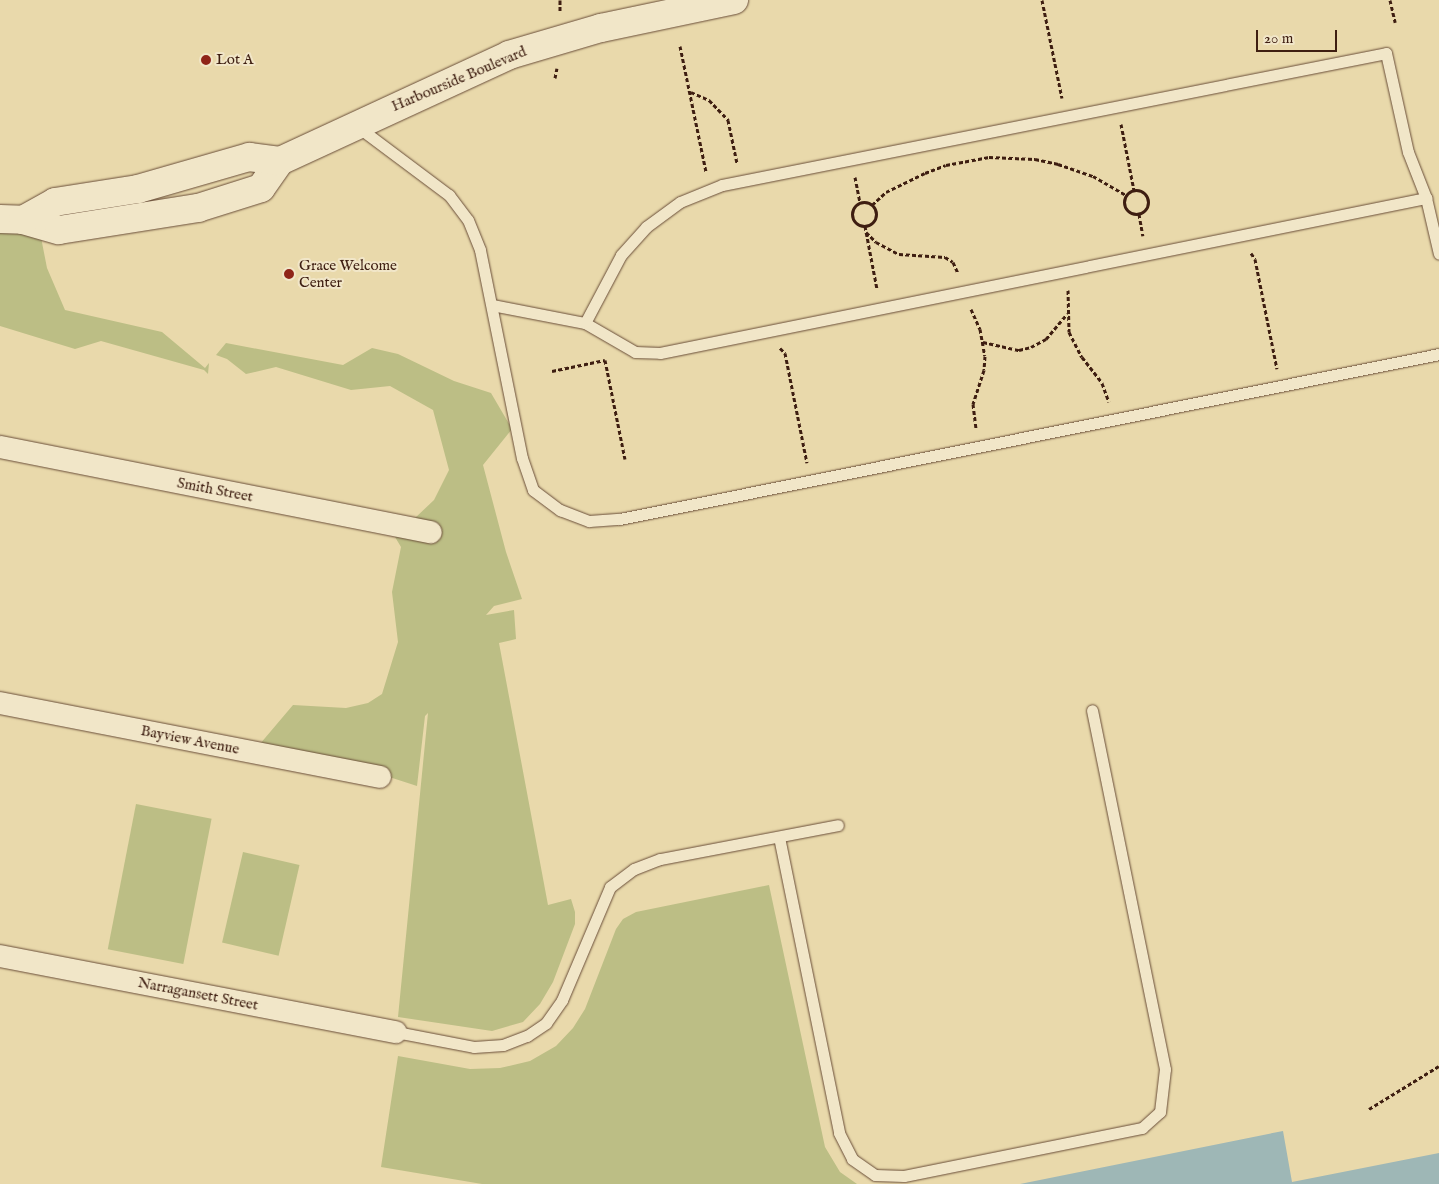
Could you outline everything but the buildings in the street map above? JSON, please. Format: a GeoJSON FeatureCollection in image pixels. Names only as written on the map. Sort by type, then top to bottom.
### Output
{"type":"FeatureCollection","features":[{"type":"Feature","properties":{"kind":"street","name":"Harbourside Boulevard"},"geometry":{"type":"LineString","coordinates":[[11,220],[59,230],[198,208],[261,188],[280,161],[355,124],[509,56],[601,28],[734,0]]}},
{"type":"Feature","properties":{"kind":"street","name":"Smith Street"},"geometry":{"type":"LineString","coordinates":[[0,447],[431,532]]}},
{"type":"Feature","properties":{"kind":"street","name":"Bayview Avenue"},"geometry":{"type":"LineString","coordinates":[[0,703],[380,777]]}},
{"type":"Feature","properties":{"kind":"street","name":"Narragansett Street"},"geometry":{"type":"LineString","coordinates":[[0,956],[396,1032]]}},
{"type":"Feature","properties":{"kind":"lane"},"geometry":{"type":"LineString","coordinates":[[586,323],[621,255],[646,227],[680,202],[722,185],[1386,52],[1408,152],[1426,198],[1439,254]]}},
{"type":"Feature","properties":{"kind":"lane"},"geometry":{"type":"LineString","coordinates":[[355,124],[449,195],[468,220],[480,250],[522,458],[533,490],[560,510],[589,521],[620,518],[1439,354]]}},
{"type":"Feature","properties":{"kind":"lane"},"geometry":{"type":"LineString","coordinates":[[492,305],[586,323],[635,352],[660,353],[1426,198]]}},
{"type":"Feature","properties":{"kind":"lane"},"geometry":{"type":"LineString","coordinates":[[779,837],[839,1133],[852,1159],[875,1175],[904,1176],[1142,1128],[1160,1112],[1165,1070],[1092,710]]}},
{"type":"Feature","properties":{"kind":"lane"},"geometry":{"type":"LineString","coordinates":[[396,1032],[474,1047],[503,1045],[527,1036],[546,1023],[562,1000],[610,887],[634,869],[660,859],[838,825]]}},
{"type":"Feature","properties":{"kind":"path"},"geometry":{"type":"LineString","coordinates":[[1042,0],[1062,100]]}},
{"type":"Feature","properties":{"kind":"path"},"geometry":{"type":"LineString","coordinates":[[1390,0],[1395,22]]}},
{"type":"Feature","properties":{"kind":"path"},"geometry":{"type":"LineString","coordinates":[[680,46],[708,181]]}},
{"type":"Feature","properties":{"kind":"path"},"geometry":{"type":"LineString","coordinates":[[690,92],[709,100],[728,120],[738,165]]}},
{"type":"Feature","properties":{"kind":"path"},"geometry":{"type":"LineString","coordinates":[[1120,116],[1134,190]]}},
{"type":"Feature","properties":{"kind":"path"},"geometry":{"type":"LineString","coordinates":[[872,205],[886,192],[925,173],[946,165],[990,157],[1035,159],[1058,164],[1093,176],[1126,195]]}},
{"type":"Feature","properties":{"kind":"path"},"geometry":{"type":"LineString","coordinates":[[854,169],[860,202]]}},
{"type":"Feature","properties":{"kind":"path"},"geometry":{"type":"LineString","coordinates":[[1126,195],[1134,190],[1142,190],[1149,200],[1145,210],[1139,214]]}},
{"type":"Feature","properties":{"kind":"path"},"geometry":{"type":"LineString","coordinates":[[1126,195],[1127,210],[1139,214]]}},
{"type":"Feature","properties":{"kind":"path"},"geometry":{"type":"LineString","coordinates":[[860,202],[872,205]]}},
{"type":"Feature","properties":{"kind":"path"},"geometry":{"type":"LineString","coordinates":[[860,202],[853,208],[851,216],[855,223],[865,226]]}},
{"type":"Feature","properties":{"kind":"path"},"geometry":{"type":"LineString","coordinates":[[865,226],[875,218],[872,205]]}},
{"type":"Feature","properties":{"kind":"path"},"geometry":{"type":"LineString","coordinates":[[1139,214],[1144,238]]}},
{"type":"Feature","properties":{"kind":"path"},"geometry":{"type":"LineString","coordinates":[[865,226],[879,300]]}},
{"type":"Feature","properties":{"kind":"path"},"geometry":{"type":"LineString","coordinates":[[866,232],[876,242],[899,254],[945,257],[953,262],[959,277]]}},
{"type":"Feature","properties":{"kind":"path"},"geometry":{"type":"LineString","coordinates":[[1249,251],[1255,259],[1280,386]]}},
{"type":"Feature","properties":{"kind":"path"},"geometry":{"type":"LineString","coordinates":[[1069,286],[1067,314],[1074,343],[1105,388],[1112,420]]}},
{"type":"Feature","properties":{"kind":"path"},"geometry":{"type":"LineString","coordinates":[[969,306],[983,342],[984,370],[972,412],[979,447]]}},
{"type":"Feature","properties":{"kind":"path"},"geometry":{"type":"LineString","coordinates":[[983,342],[1019,350],[1031,347],[1046,339],[1067,314]]}},
{"type":"Feature","properties":{"kind":"path"},"geometry":{"type":"LineString","coordinates":[[779,346],[785,353],[811,480]]}},
{"type":"Feature","properties":{"kind":"path"},"geometry":{"type":"LineString","coordinates":[[552,371],[605,360],[625,459]]}},
{"type":"Feature","properties":{"kind":"path"},"geometry":{"type":"LineString","coordinates":[[1368,1109],[1439,1066]]}},
{"type":"Feature","properties":{"kind":"green space"},"geometry":{"type":"Polygon","coordinates":[[[0,215],[37,217],[47,268],[65,310],[162,332],[205,368],[209,363],[208,374],[204,370],[101,341],[75,349],[0,326],[0,215]]]}},
{"type":"Feature","properties":{"kind":"green space"},"geometry":{"type":"Polygon","coordinates":[[[226,343],[343,365],[372,348],[398,354],[454,381],[491,393],[512,429],[483,465],[506,552],[522,599],[494,606],[486,615],[514,610],[516,639],[499,643],[548,905],[571,899],[575,912],[575,924],[553,982],[540,1004],[523,1022],[492,1031],[398,1017],[428,713],[425,716],[417,786],[380,774],[254,751],[293,705],[346,708],[368,703],[382,694],[398,642],[392,592],[401,547],[395,537],[434,500],[449,470],[433,410],[390,386],[351,390],[276,367],[246,374],[227,359],[216,355],[226,343]]]}},
{"type":"Feature","properties":{"kind":"green space"},"geometry":{"type":"Polygon","coordinates":[[[136,804],[212,819],[183,964],[108,949],[136,804]]]}},
{"type":"Feature","properties":{"kind":"green space"},"geometry":{"type":"Polygon","coordinates":[[[243,852],[300,865],[279,956],[222,943],[243,852]]]}},
{"type":"Feature","properties":{"kind":"green space"},"geometry":{"type":"Polygon","coordinates":[[[769,885],[825,1147],[840,1172],[857,1184],[482,1184],[381,1167],[398,1056],[470,1069],[500,1068],[530,1061],[556,1046],[573,1028],[585,1009],[616,929],[623,919],[636,912],[769,885]]]}},
{"type":"Feature","properties":{"kind":"water"},"geometry":{"type":"Polygon","coordinates":[[[1283,1131],[1292,1182],[1439,1153],[1439,1184],[1020,1184],[1283,1131]]]}},
{"type":"Feature","properties":{"kind":"place","name":"Lot A"},"geometry":{"type":"Point","coordinates":[206,60]}},
{"type":"Feature","properties":{"kind":"place","name":"Grace Welcome Center"},"geometry":{"type":"Point","coordinates":[289,274]}}]}
